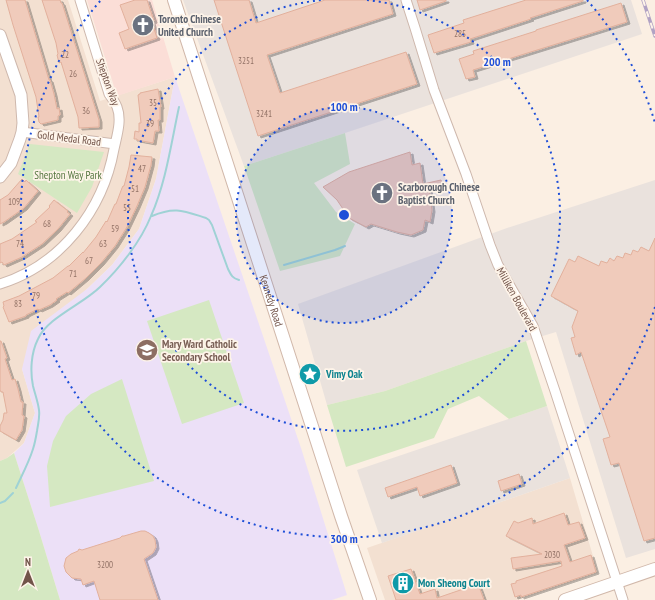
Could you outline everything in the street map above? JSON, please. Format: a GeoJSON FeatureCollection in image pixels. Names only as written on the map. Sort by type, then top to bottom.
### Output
{"type":"FeatureCollection","features":[{"type":"Feature","properties":{"kind":"main road","name":"Kennedy Road"},"geometry":{"type":"LineString","coordinates":[[174,0],[341,516],[370,600]]}},
{"type":"Feature","properties":{"kind":"main road"},"geometry":{"type":"LineString","coordinates":[[565,600],[655,569]]}},
{"type":"Feature","properties":{"kind":"street","name":"Shepton Way"},"geometry":{"type":"LineString","coordinates":[[0,284],[26,272],[45,261],[58,251],[78,229],[101,194],[112,162],[120,122],[118,107],[110,94],[80,0]]}},
{"type":"Feature","properties":{"kind":"street","name":"Milliken Boulevard"},"geometry":{"type":"LineString","coordinates":[[406,0],[416,28],[434,90],[466,174],[495,258],[536,333],[545,365],[555,391],[623,600]]}},
{"type":"Feature","properties":{"kind":"street"},"geometry":{"type":"LineString","coordinates":[[0,35],[21,95],[23,123],[20,139],[11,163],[0,177]]}},
{"type":"Feature","properties":{"kind":"street","name":"Gold Medal Road"},"geometry":{"type":"LineString","coordinates":[[22,132],[115,144]]}},
{"type":"Feature","properties":{"kind":"shaded area"},"geometry":{"type":"Polygon","coordinates":[[[0,0],[68,0],[100,101],[175,77],[156,179],[139,229],[112,265],[87,289],[22,369],[35,413],[24,443],[7,458],[0,461],[0,0]]]}},
{"type":"Feature","properties":{"kind":"shaded area"},"geometry":{"type":"Polygon","coordinates":[[[87,0],[152,0],[175,77],[117,96],[87,0]]]}},
{"type":"Feature","properties":{"kind":"shaded area"},"geometry":{"type":"Polygon","coordinates":[[[183,0],[631,0],[642,34],[244,166],[183,0]]]}},
{"type":"Feature","properties":{"kind":"shaded area","name":"Mary Ward Catholic Secondary School"},"geometry":{"type":"Polygon","coordinates":[[[175,77],[301,448],[347,595],[332,600],[60,600],[14,453],[24,443],[35,413],[22,369],[31,331],[87,289],[112,265],[139,229],[156,179],[175,77]]]}},
{"type":"Feature","properties":{"kind":"shaded area"},"geometry":{"type":"Polygon","coordinates":[[[655,180],[655,549],[626,558],[556,332],[526,341],[385,391],[327,405],[298,304],[507,228],[655,180]]]}},
{"type":"Feature","properties":{"kind":"shaded area"},"geometry":{"type":"Polygon","coordinates":[[[547,406],[570,478],[382,543],[357,470],[547,406]]]}},
{"type":"Feature","properties":{"kind":"shaded area"},"geometry":{"type":"Polygon","coordinates":[[[570,478],[598,573],[517,600],[385,600],[367,548],[570,478]]]}},
{"type":"Feature","properties":{"kind":"green space"},"geometry":{"type":"Polygon","coordinates":[[[345,133],[350,164],[314,183],[336,212],[355,224],[340,256],[280,271],[244,166],[345,133]]]}},
{"type":"Feature","properties":{"kind":"green space","name":"Shepton Way Park"},"geometry":{"type":"Polygon","coordinates":[[[30,144],[104,152],[92,187],[77,213],[18,174],[30,144]]]}},
{"type":"Feature","properties":{"kind":"green space"},"geometry":{"type":"Polygon","coordinates":[[[209,300],[244,403],[182,424],[147,321],[209,300]]]}},
{"type":"Feature","properties":{"kind":"green space"},"geometry":{"type":"Polygon","coordinates":[[[526,341],[547,406],[509,419],[479,396],[448,409],[434,438],[346,467],[327,405],[385,391],[526,341]]]}},
{"type":"Feature","properties":{"kind":"green space"},"geometry":{"type":"Polygon","coordinates":[[[122,379],[154,481],[50,507],[47,466],[53,441],[66,416],[91,394],[122,379]]]}},
{"type":"Feature","properties":{"kind":"green space"},"geometry":{"type":"Polygon","coordinates":[[[14,453],[60,600],[0,600],[0,461],[14,453]]]}},
{"type":"Feature","properties":{"kind":"building"},"geometry":{"type":"Polygon","coordinates":[[[6,0],[25,0],[50,80],[57,109],[59,108],[60,115],[58,116],[58,120],[41,124],[39,122],[36,97],[6,0]]]}},
{"type":"Feature","properties":{"kind":"building"},"geometry":{"type":"Polygon","coordinates":[[[42,0],[60,0],[62,3],[99,120],[99,127],[79,128],[78,117],[61,62],[59,63],[56,43],[42,0]]]}},
{"type":"Feature","properties":{"kind":"building","name":"Toronto Chinese United Church"},"geometry":{"type":"Polygon","coordinates":[[[135,0],[147,0],[154,21],[152,22],[157,38],[125,49],[119,33],[129,29],[120,5],[135,0]]]}},
{"type":"Feature","properties":{"kind":"building"},"geometry":{"type":"Polygon","coordinates":[[[214,0],[249,0],[256,23],[325,0],[389,0],[393,14],[267,55],[280,93],[406,52],[417,84],[258,136],[214,0]]]}},
{"type":"Feature","properties":{"kind":"building"},"geometry":{"type":"Polygon","coordinates":[[[417,0],[446,0],[446,1],[420,10],[417,0]]]}},
{"type":"Feature","properties":{"kind":"building"},"geometry":{"type":"Polygon","coordinates":[[[526,0],[583,1],[470,39],[471,42],[434,53],[428,35],[464,23],[463,20],[526,0]]]}},
{"type":"Feature","properties":{"kind":"building"},"geometry":{"type":"Polygon","coordinates":[[[621,3],[627,22],[473,70],[475,77],[466,79],[459,59],[474,54],[473,51],[621,3]]]}},
{"type":"Feature","properties":{"kind":"building"},"geometry":{"type":"Polygon","coordinates":[[[158,89],[161,107],[160,120],[158,120],[159,131],[155,131],[153,143],[134,139],[135,131],[139,132],[139,123],[141,123],[138,95],[140,93],[158,89]]]}},
{"type":"Feature","properties":{"kind":"building","name":"Scarborough Chinese Baptist Church"},"geometry":{"type":"Polygon","coordinates":[[[410,152],[412,165],[420,163],[423,184],[441,180],[442,183],[429,188],[432,210],[430,222],[425,220],[423,230],[411,235],[371,224],[366,227],[349,218],[337,200],[323,187],[349,172],[410,152]]]}},
{"type":"Feature","properties":{"kind":"building"},"geometry":{"type":"Polygon","coordinates":[[[131,155],[152,157],[151,165],[145,187],[137,206],[127,227],[115,246],[86,278],[68,293],[67,292],[56,299],[57,300],[50,305],[9,322],[3,307],[3,302],[19,296],[53,278],[69,266],[83,253],[96,237],[106,221],[107,222],[124,186],[131,155]]]}},
{"type":"Feature","properties":{"kind":"building"},"geometry":{"type":"Polygon","coordinates":[[[22,179],[25,182],[26,180],[38,191],[24,208],[0,224],[0,200],[8,195],[22,179]]]}},
{"type":"Feature","properties":{"kind":"building"},"geometry":{"type":"Polygon","coordinates":[[[54,200],[70,214],[58,229],[42,244],[22,257],[4,265],[2,262],[0,263],[0,244],[12,239],[37,222],[35,221],[50,207],[49,206],[54,200]]]}},
{"type":"Feature","properties":{"kind":"building"},"geometry":{"type":"Polygon","coordinates":[[[655,238],[655,538],[644,541],[619,463],[611,465],[603,439],[610,437],[581,352],[576,355],[571,338],[575,337],[572,327],[578,311],[551,296],[569,259],[575,262],[578,256],[599,266],[601,261],[607,263],[610,258],[614,261],[617,256],[623,258],[625,253],[631,255],[633,250],[638,252],[641,247],[649,251],[655,238]]]}},
{"type":"Feature","properties":{"kind":"building"},"geometry":{"type":"Polygon","coordinates":[[[0,341],[7,358],[5,359],[12,380],[15,379],[21,402],[23,402],[22,415],[24,416],[22,430],[16,440],[0,431],[4,413],[7,413],[3,392],[0,391],[0,341]]]}},
{"type":"Feature","properties":{"kind":"building"},"geometry":{"type":"Polygon","coordinates":[[[451,465],[457,483],[420,496],[417,487],[388,497],[385,488],[451,465]]]}},
{"type":"Feature","properties":{"kind":"building"},"geometry":{"type":"Polygon","coordinates":[[[519,474],[522,484],[501,491],[498,481],[519,474]]]}},
{"type":"Feature","properties":{"kind":"building"},"geometry":{"type":"Polygon","coordinates":[[[564,513],[568,525],[579,522],[585,538],[564,545],[570,562],[591,555],[596,572],[521,597],[521,595],[515,597],[511,584],[562,566],[561,561],[513,569],[511,558],[542,554],[506,536],[514,521],[518,523],[532,518],[533,524],[564,513]]]}},
{"type":"Feature","properties":{"kind":"building"},"geometry":{"type":"Polygon","coordinates":[[[141,531],[149,533],[155,540],[156,547],[153,553],[144,559],[158,600],[100,600],[94,581],[83,585],[81,579],[72,578],[66,572],[64,566],[66,558],[79,549],[82,550],[141,531]]]}},
{"type":"Feature","properties":{"kind":"building"},"geometry":{"type":"Polygon","coordinates":[[[411,569],[420,594],[435,589],[437,598],[478,584],[484,600],[396,600],[388,576],[411,569]]]}},
{"type":"Feature","properties":{"kind":"waterway"},"geometry":{"type":"LineString","coordinates":[[16,488],[31,454],[39,420],[39,407],[33,386],[32,374],[33,356],[38,339],[49,324],[93,293],[108,280],[142,235],[161,190],[179,107]]}},
{"type":"Feature","properties":{"kind":"waterway"},"geometry":{"type":"LineString","coordinates":[[152,216],[173,210],[192,213],[209,220],[229,271],[233,277],[239,280]]}},
{"type":"Feature","properties":{"kind":"waterway"},"geometry":{"type":"LineString","coordinates":[[284,265],[345,246]]}},
{"type":"Feature","properties":{"kind":"waterway"},"geometry":{"type":"LineString","coordinates":[[0,503],[5,501],[13,493]]}},
{"type":"Feature","properties":{"kind":"railway"},"geometry":{"type":"LineString","coordinates":[[643,0],[655,36]]}},
{"type":"Feature","properties":{"kind":"place","name":"Toronto Chinese United Church"},"geometry":{"type":"Point","coordinates":[143,25]}},
{"type":"Feature","properties":{"kind":"place","name":"Scarborough Chinese Baptist Church"},"geometry":{"type":"Point","coordinates":[382,193]}},
{"type":"Feature","properties":{"kind":"place","name":"Mary Ward Catholic Secondary School"},"geometry":{"type":"Point","coordinates":[147,350]}},
{"type":"Feature","properties":{"kind":"place","name":"Vimy Oak"},"geometry":{"type":"Point","coordinates":[310,374]}},
{"type":"Feature","properties":{"kind":"place","name":"Mon Sheong Court"},"geometry":{"type":"Point","coordinates":[403,583]}}]}
